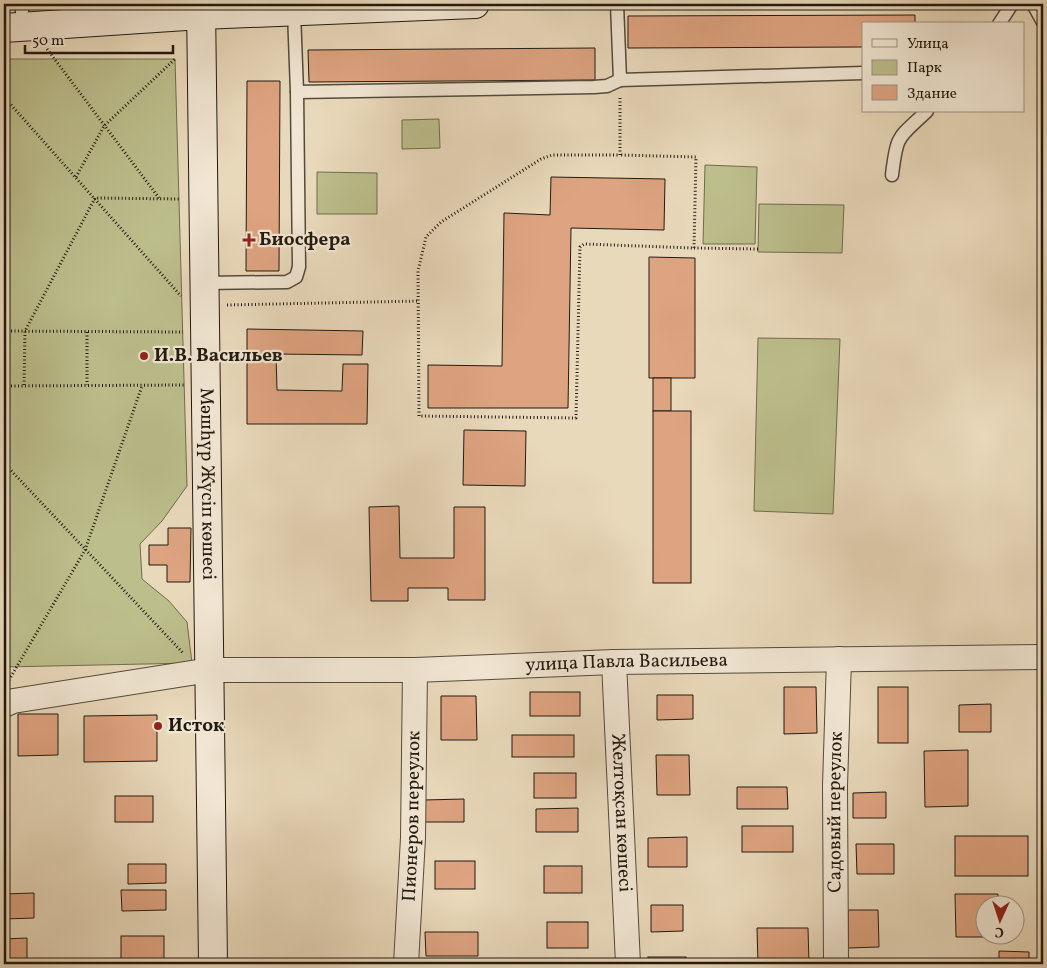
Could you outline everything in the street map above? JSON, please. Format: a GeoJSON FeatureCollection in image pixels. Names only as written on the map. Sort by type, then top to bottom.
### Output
{"type":"FeatureCollection","features":[{"type":"Feature","properties":{"kind":"street"},"geometry":{"type":"LineString","coordinates":[[16,20],[201,9],[294,12],[364,6],[475,4]]}},
{"type":"Feature","properties":{"kind":"street","name":"Мәшһүр Жүсіп көшесі"},"geometry":{"type":"LineString","coordinates":[[201,9],[214,964]]}},
{"type":"Feature","properties":{"kind":"street","name":"улица Павла Васильева"},"geometry":{"type":"LineString","coordinates":[[4,705],[13,701],[210,670],[415,670],[614,662],[1043,657]]}},
{"type":"Feature","properties":{"kind":"street","name":"Садовый переулок"},"geometry":{"type":"LineString","coordinates":[[836,964],[835,786],[839,659]]}},
{"type":"Feature","properties":{"kind":"street","name":"Желтоқсан көшесі"},"geometry":{"type":"LineString","coordinates":[[614,662],[628,964]]}},
{"type":"Feature","properties":{"kind":"street","name":"Пионеров переулок"},"geometry":{"type":"LineString","coordinates":[[406,964],[413,838],[415,670]]}},
{"type":"Feature","properties":{"kind":"lane"},"geometry":{"type":"LineString","coordinates":[[617,4],[620,80]]}},
{"type":"Feature","properties":{"kind":"lane"},"geometry":{"type":"LineString","coordinates":[[1000,22],[1012,4]]}},
{"type":"Feature","properties":{"kind":"lane"},"geometry":{"type":"LineString","coordinates":[[1033,4],[1043,22]]}},
{"type":"Feature","properties":{"kind":"lane"},"geometry":{"type":"LineString","coordinates":[[204,294],[287,282],[296,277],[299,266],[294,12]]}},
{"type":"Feature","properties":{"kind":"lane"},"geometry":{"type":"LineString","coordinates":[[297,92],[594,87],[607,86],[620,80],[862,74]]}},
{"type":"Feature","properties":{"kind":"lane"},"geometry":{"type":"LineString","coordinates":[[892,174],[896,143],[908,127],[926,112]]}},
{"type":"Feature","properties":{"kind":"path"},"geometry":{"type":"LineString","coordinates":[[54,59],[159,198]]}},
{"type":"Feature","properties":{"kind":"path"},"geometry":{"type":"LineString","coordinates":[[76,177],[104,126],[175,59]]}},
{"type":"Feature","properties":{"kind":"path"},"geometry":{"type":"LineString","coordinates":[[620,80],[620,155]]}},
{"type":"Feature","properties":{"kind":"path"},"geometry":{"type":"LineString","coordinates":[[4,96],[190,306],[204,294],[419,301]]}},
{"type":"Feature","properties":{"kind":"path"},"geometry":{"type":"LineString","coordinates":[[694,248],[696,157],[546,156],[483,193],[440,222],[426,237],[421,252],[418,271],[419,416],[576,418],[580,247],[584,244],[694,248],[758,249]]}},
{"type":"Feature","properties":{"kind":"path"},"geometry":{"type":"LineString","coordinates":[[95,198],[179,198]]}},
{"type":"Feature","properties":{"kind":"path"},"geometry":{"type":"LineString","coordinates":[[24,385],[25,331],[95,198]]}},
{"type":"Feature","properties":{"kind":"path"},"geometry":{"type":"LineString","coordinates":[[4,331],[191,332]]}},
{"type":"Feature","properties":{"kind":"path"},"geometry":{"type":"LineString","coordinates":[[87,332],[87,385]]}},
{"type":"Feature","properties":{"kind":"path"},"geometry":{"type":"LineString","coordinates":[[4,386],[192,385]]}},
{"type":"Feature","properties":{"kind":"path"},"geometry":{"type":"LineString","coordinates":[[8,681],[86,550],[142,386]]}},
{"type":"Feature","properties":{"kind":"path"},"geometry":{"type":"LineString","coordinates":[[4,463],[185,656]]}},
{"type":"Feature","properties":{"kind":"green space"},"geometry":{"type":"Polygon","coordinates":[[[4,59],[175,59],[187,486],[162,521],[140,544],[142,579],[169,601],[187,622],[192,663],[4,667],[4,59]]]}},
{"type":"Feature","properties":{"kind":"green space"},"geometry":{"type":"Polygon","coordinates":[[[439,119],[440,148],[402,149],[402,120],[439,119]]]}},
{"type":"Feature","properties":{"kind":"green space"},"geometry":{"type":"Polygon","coordinates":[[[705,165],[757,167],[755,244],[703,244],[705,165]]]}},
{"type":"Feature","properties":{"kind":"green space"},"geometry":{"type":"Polygon","coordinates":[[[317,172],[377,173],[377,214],[317,214],[317,172]]]}},
{"type":"Feature","properties":{"kind":"green space"},"geometry":{"type":"Polygon","coordinates":[[[759,204],[844,205],[842,253],[758,252],[759,204]]]}},
{"type":"Feature","properties":{"kind":"green space"},"geometry":{"type":"Polygon","coordinates":[[[758,338],[840,339],[833,514],[754,511],[758,338]]]}},
{"type":"Feature","properties":{"kind":"building"},"geometry":{"type":"Polygon","coordinates":[[[915,15],[915,22],[862,22],[862,47],[628,48],[628,16],[915,15]]]}},
{"type":"Feature","properties":{"kind":"building"},"geometry":{"type":"Polygon","coordinates":[[[595,48],[595,80],[309,82],[308,50],[595,48]]]}},
{"type":"Feature","properties":{"kind":"building"},"geometry":{"type":"Polygon","coordinates":[[[247,81],[280,81],[279,271],[246,271],[247,81]]]}},
{"type":"Feature","properties":{"kind":"building"},"geometry":{"type":"Polygon","coordinates":[[[551,177],[665,179],[664,230],[571,228],[568,408],[428,408],[428,365],[502,366],[504,213],[550,215],[551,177]]]}},
{"type":"Feature","properties":{"kind":"building"},"geometry":{"type":"Polygon","coordinates":[[[649,257],[695,258],[695,378],[649,378],[649,257]]]}},
{"type":"Feature","properties":{"kind":"building"},"geometry":{"type":"Polygon","coordinates":[[[247,329],[363,331],[362,355],[276,354],[277,390],[342,391],[343,364],[368,364],[367,424],[247,424],[247,329]]]}},
{"type":"Feature","properties":{"kind":"building"},"geometry":{"type":"Polygon","coordinates":[[[653,378],[671,378],[671,411],[653,411],[653,378]]]}},
{"type":"Feature","properties":{"kind":"building"},"geometry":{"type":"Polygon","coordinates":[[[653,411],[691,411],[691,583],[653,583],[653,411]]]}},
{"type":"Feature","properties":{"kind":"building"},"geometry":{"type":"Polygon","coordinates":[[[464,430],[526,431],[525,486],[463,485],[464,430]]]}},
{"type":"Feature","properties":{"kind":"building"},"geometry":{"type":"Polygon","coordinates":[[[399,506],[400,558],[454,558],[454,507],[485,507],[485,600],[448,600],[448,588],[408,588],[408,601],[371,601],[369,507],[399,506]]]}},
{"type":"Feature","properties":{"kind":"building"},"geometry":{"type":"Polygon","coordinates":[[[168,528],[191,528],[190,582],[167,582],[167,565],[149,565],[149,545],[168,545],[168,528]]]}},
{"type":"Feature","properties":{"kind":"building"},"geometry":{"type":"Polygon","coordinates":[[[784,687],[816,687],[817,733],[784,734],[784,687]]]}},
{"type":"Feature","properties":{"kind":"building"},"geometry":{"type":"Polygon","coordinates":[[[878,687],[908,687],[908,743],[878,743],[878,687]]]}},
{"type":"Feature","properties":{"kind":"building"},"geometry":{"type":"Polygon","coordinates":[[[530,692],[580,692],[580,716],[530,716],[530,692]]]}},
{"type":"Feature","properties":{"kind":"building"},"geometry":{"type":"Polygon","coordinates":[[[657,695],[693,695],[693,719],[657,720],[657,695]]]}},
{"type":"Feature","properties":{"kind":"building"},"geometry":{"type":"Polygon","coordinates":[[[441,696],[476,696],[477,740],[441,740],[441,696]]]}},
{"type":"Feature","properties":{"kind":"building"},"geometry":{"type":"Polygon","coordinates":[[[991,704],[991,732],[959,732],[959,705],[991,704]]]}},
{"type":"Feature","properties":{"kind":"building"},"geometry":{"type":"Polygon","coordinates":[[[18,714],[58,714],[58,755],[18,756],[18,714]]]}},
{"type":"Feature","properties":{"kind":"building"},"geometry":{"type":"Polygon","coordinates":[[[157,715],[157,761],[84,762],[84,716],[157,715]]]}},
{"type":"Feature","properties":{"kind":"building"},"geometry":{"type":"Polygon","coordinates":[[[512,735],[574,735],[574,757],[512,757],[512,735]]]}},
{"type":"Feature","properties":{"kind":"building"},"geometry":{"type":"Polygon","coordinates":[[[968,750],[968,806],[925,807],[924,751],[968,750]]]}},
{"type":"Feature","properties":{"kind":"building"},"geometry":{"type":"Polygon","coordinates":[[[656,755],[689,755],[690,795],[657,795],[656,755]]]}},
{"type":"Feature","properties":{"kind":"building"},"geometry":{"type":"Polygon","coordinates":[[[534,773],[576,773],[576,798],[534,798],[534,773]]]}},
{"type":"Feature","properties":{"kind":"building"},"geometry":{"type":"Polygon","coordinates":[[[737,787],[787,787],[788,809],[737,809],[737,787]]]}},
{"type":"Feature","properties":{"kind":"building"},"geometry":{"type":"Polygon","coordinates":[[[886,792],[886,818],[853,818],[853,793],[886,792]]]}},
{"type":"Feature","properties":{"kind":"building"},"geometry":{"type":"Polygon","coordinates":[[[115,796],[153,796],[153,822],[115,822],[115,796]]]}},
{"type":"Feature","properties":{"kind":"building"},"geometry":{"type":"Polygon","coordinates":[[[464,799],[464,822],[424,822],[424,800],[464,799]]]}},
{"type":"Feature","properties":{"kind":"building"},"geometry":{"type":"Polygon","coordinates":[[[578,808],[578,832],[536,832],[536,809],[578,808]]]}},
{"type":"Feature","properties":{"kind":"building"},"geometry":{"type":"Polygon","coordinates":[[[742,826],[793,826],[793,852],[742,852],[742,826]]]}},
{"type":"Feature","properties":{"kind":"building"},"geometry":{"type":"Polygon","coordinates":[[[955,836],[1028,836],[1028,876],[955,876],[955,836]]]}},
{"type":"Feature","properties":{"kind":"building"},"geometry":{"type":"Polygon","coordinates":[[[687,837],[687,867],[648,867],[648,838],[687,837]]]}},
{"type":"Feature","properties":{"kind":"building"},"geometry":{"type":"Polygon","coordinates":[[[856,844],[894,844],[894,874],[857,874],[856,844]]]}},
{"type":"Feature","properties":{"kind":"building"},"geometry":{"type":"Polygon","coordinates":[[[435,861],[475,861],[475,889],[435,889],[435,861]]]}},
{"type":"Feature","properties":{"kind":"building"},"geometry":{"type":"Polygon","coordinates":[[[128,864],[166,864],[166,883],[128,884],[128,864]]]}},
{"type":"Feature","properties":{"kind":"building"},"geometry":{"type":"Polygon","coordinates":[[[544,866],[582,866],[582,893],[544,893],[544,866]]]}},
{"type":"Feature","properties":{"kind":"building"},"geometry":{"type":"Polygon","coordinates":[[[121,890],[166,890],[166,910],[122,911],[121,890]]]}},
{"type":"Feature","properties":{"kind":"building"},"geometry":{"type":"Polygon","coordinates":[[[34,893],[34,918],[4,919],[4,894],[34,893]]]}},
{"type":"Feature","properties":{"kind":"building"},"geometry":{"type":"Polygon","coordinates":[[[955,894],[998,894],[998,896],[974,896],[974,937],[956,937],[955,894]]]}},
{"type":"Feature","properties":{"kind":"building"},"geometry":{"type":"Polygon","coordinates":[[[651,905],[683,905],[683,931],[651,932],[651,905]]]}},
{"type":"Feature","properties":{"kind":"building"},"geometry":{"type":"Polygon","coordinates":[[[848,910],[878,910],[879,947],[848,948],[848,910]]]}},
{"type":"Feature","properties":{"kind":"building"},"geometry":{"type":"Polygon","coordinates":[[[547,922],[588,922],[588,948],[547,948],[547,922]]]}},
{"type":"Feature","properties":{"kind":"building"},"geometry":{"type":"Polygon","coordinates":[[[757,928],[808,928],[809,964],[758,964],[757,928]]]}},
{"type":"Feature","properties":{"kind":"building"},"geometry":{"type":"Polygon","coordinates":[[[425,932],[478,932],[478,956],[426,956],[425,932]]]}},
{"type":"Feature","properties":{"kind":"building"},"geometry":{"type":"Polygon","coordinates":[[[121,936],[164,936],[164,964],[121,964],[121,936]]]}},
{"type":"Feature","properties":{"kind":"building"},"geometry":{"type":"Polygon","coordinates":[[[27,938],[27,964],[4,964],[4,939],[27,938]]]}},
{"type":"Feature","properties":{"kind":"building"},"geometry":{"type":"Polygon","coordinates":[[[999,951],[1029,952],[1029,964],[999,964],[999,951]]]}},
{"type":"Feature","properties":{"kind":"building"},"geometry":{"type":"Polygon","coordinates":[[[648,957],[686,957],[686,964],[648,964],[648,957]]]}},
{"type":"Feature","properties":{"kind":"place","name":"Биосфера"},"geometry":{"type":"Point","coordinates":[249,240]}},
{"type":"Feature","properties":{"kind":"place","name":"И.В. Васильев"},"geometry":{"type":"Point","coordinates":[144,356]}},
{"type":"Feature","properties":{"kind":"place","name":"Исток"},"geometry":{"type":"Point","coordinates":[158,726]}}]}
